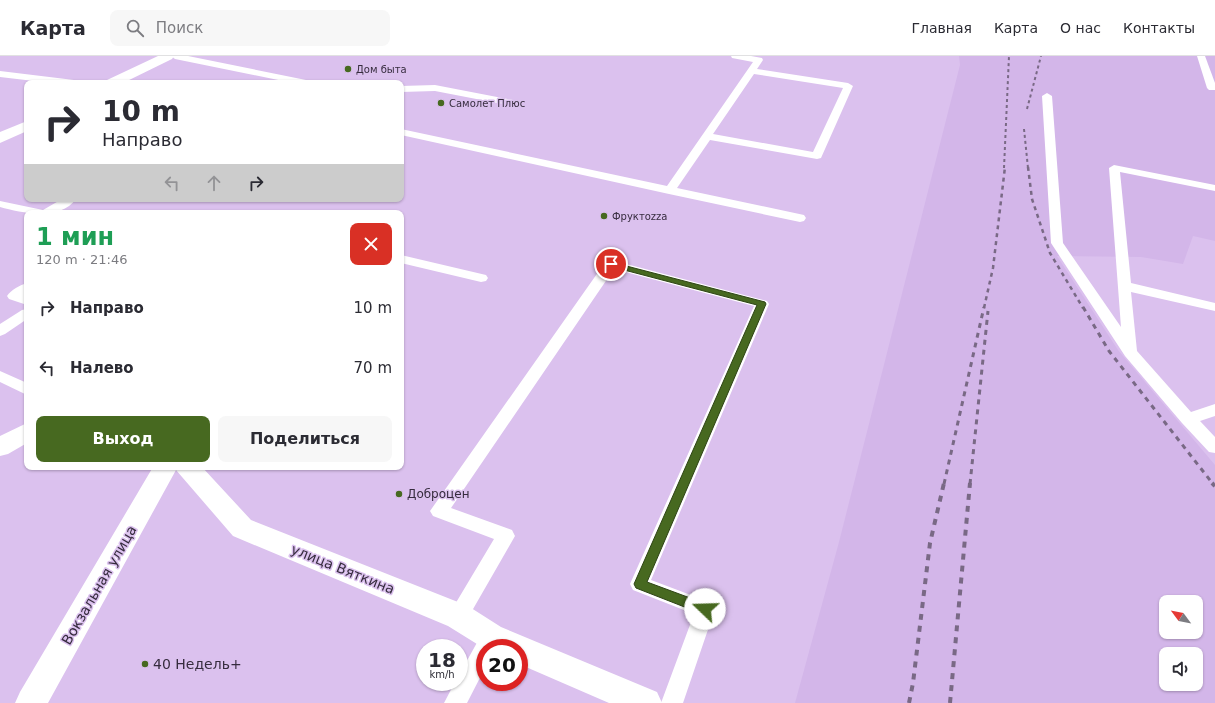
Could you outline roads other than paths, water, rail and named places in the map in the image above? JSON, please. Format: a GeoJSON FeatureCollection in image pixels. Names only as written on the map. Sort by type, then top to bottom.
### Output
{"type":"FeatureCollection","features":[{"type":"Feature","properties":{"kind":"street"},"geometry":{"type":"LineString","coordinates":[[118,80],[168,56]]}},
{"type":"Feature","properties":{"kind":"street"},"geometry":{"type":"LineString","coordinates":[[0,138],[24,126]]}},
{"type":"Feature","properties":{"kind":"street"},"geometry":{"type":"LineString","coordinates":[[0,447],[24,434]]}},
{"type":"Feature","properties":{"kind":"street","name":"Вокзальная улица"},"geometry":{"type":"LineString","coordinates":[[31,703],[164,470]]}},
{"type":"Feature","properties":{"kind":"street","name":"улица Вяткина"},"geometry":{"type":"LineString","coordinates":[[190,470],[242,528],[458,616],[496,639]]}},
{"type":"Feature","properties":{"kind":"street","name":"улица Вяткина"},"geometry":{"type":"LineString","coordinates":[[528,652],[646,703]]}},
{"type":"Feature","properties":{"kind":"lane"},"geometry":{"type":"LineString","coordinates":[[175,56],[291,80]]}},
{"type":"Feature","properties":{"kind":"lane"},"geometry":{"type":"LineString","coordinates":[[669,191],[759,60],[735,56]]}},
{"type":"Feature","properties":{"kind":"lane"},"geometry":{"type":"LineString","coordinates":[[1201,56],[1212,88]]}},
{"type":"Feature","properties":{"kind":"lane"},"geometry":{"type":"LineString","coordinates":[[707,136],[817,156],[848,86],[751,71]]}},
{"type":"Feature","properties":{"kind":"lane"},"geometry":{"type":"LineString","coordinates":[[0,74],[49,80]]}},
{"type":"Feature","properties":{"kind":"lane"},"geometry":{"type":"LineString","coordinates":[[404,89],[435,88],[518,104]]}},
{"type":"Feature","properties":{"kind":"lane"},"geometry":{"type":"LineString","coordinates":[[1047,96],[1057,243],[1130,352],[1188,419],[1215,447]]}},
{"type":"Feature","properties":{"kind":"lane"},"geometry":{"type":"LineString","coordinates":[[404,133],[669,191],[800,218]]}},
{"type":"Feature","properties":{"kind":"lane"},"geometry":{"type":"LineString","coordinates":[[1130,352],[1114,168],[1215,188]]}},
{"type":"Feature","properties":{"kind":"lane"},"geometry":{"type":"LineString","coordinates":[[52,210],[65,202]]}},
{"type":"Feature","properties":{"kind":"lane"},"geometry":{"type":"LineString","coordinates":[[0,204],[26,210]]}},
{"type":"Feature","properties":{"kind":"lane"},"geometry":{"type":"LineString","coordinates":[[404,260],[481,278]]}},
{"type":"Feature","properties":{"kind":"lane"},"geometry":{"type":"LineString","coordinates":[[458,616],[506,536],[439,511],[611,264],[762,304],[640,584],[705,609],[672,703]]}},
{"type":"Feature","properties":{"kind":"lane"},"geometry":{"type":"LineString","coordinates":[[1125,286],[1215,307]]}},
{"type":"Feature","properties":{"kind":"lane"},"geometry":{"type":"LineString","coordinates":[[24,289],[14,296],[24,300]]}},
{"type":"Feature","properties":{"kind":"lane"},"geometry":{"type":"LineString","coordinates":[[0,331],[24,315]]}},
{"type":"Feature","properties":{"kind":"lane"},"geometry":{"type":"LineString","coordinates":[[0,376],[24,388]]}},
{"type":"Feature","properties":{"kind":"lane"},"geometry":{"type":"LineString","coordinates":[[1188,419],[1215,410]]}},
{"type":"Feature","properties":{"kind":"lane"},"geometry":{"type":"LineString","coordinates":[[455,703],[491,637]]}},
{"type":"Feature","properties":{"kind":"railway"},"geometry":{"type":"LineString","coordinates":[[1004,168],[1009,56]]}},
{"type":"Feature","properties":{"kind":"railway"},"geometry":{"type":"LineString","coordinates":[[1027,109],[1041,56]]}},
{"type":"Feature","properties":{"kind":"railway"},"geometry":{"type":"LineString","coordinates":[[1024,129],[1028,168]]}},
{"type":"Feature","properties":{"kind":"railway"},"geometry":{"type":"LineString","coordinates":[[984,308],[993,268],[1005,167]]}},
{"type":"Feature","properties":{"kind":"railway"},"geometry":{"type":"LineString","coordinates":[[1028,167],[1032,199],[1050,253],[1083,308]]}},
{"type":"Feature","properties":{"kind":"railway"},"geometry":{"type":"LineString","coordinates":[[944,484],[984,307]]}},
{"type":"Feature","properties":{"kind":"railway"},"geometry":{"type":"LineString","coordinates":[[1083,307],[1109,351],[1213,484]]}},
{"type":"Feature","properties":{"kind":"railway"},"geometry":{"type":"LineString","coordinates":[[970,484],[988,311]]}},
{"type":"Feature","properties":{"kind":"railway"},"geometry":{"type":"LineString","coordinates":[[909,703],[913,683],[930,543],[944,483]]}},
{"type":"Feature","properties":{"kind":"railway"},"geometry":{"type":"LineString","coordinates":[[950,703],[970,483]]}},
{"type":"Feature","properties":{"kind":"place","name":"Дом быта"},"geometry":{"type":"Point","coordinates":[348,69]}},
{"type":"Feature","properties":{"kind":"place","name":"Самолет Плюс"},"geometry":{"type":"Point","coordinates":[441,103]}},
{"type":"Feature","properties":{"kind":"place","name":"Фруктоzzа"},"geometry":{"type":"Point","coordinates":[604,216]}},
{"type":"Feature","properties":{"kind":"place","name":"Доброцен"},"geometry":{"type":"Point","coordinates":[399,494]}},
{"type":"Feature","properties":{"kind":"place","name":"40 Недель+"},"geometry":{"type":"Point","coordinates":[145,664]}}]}
